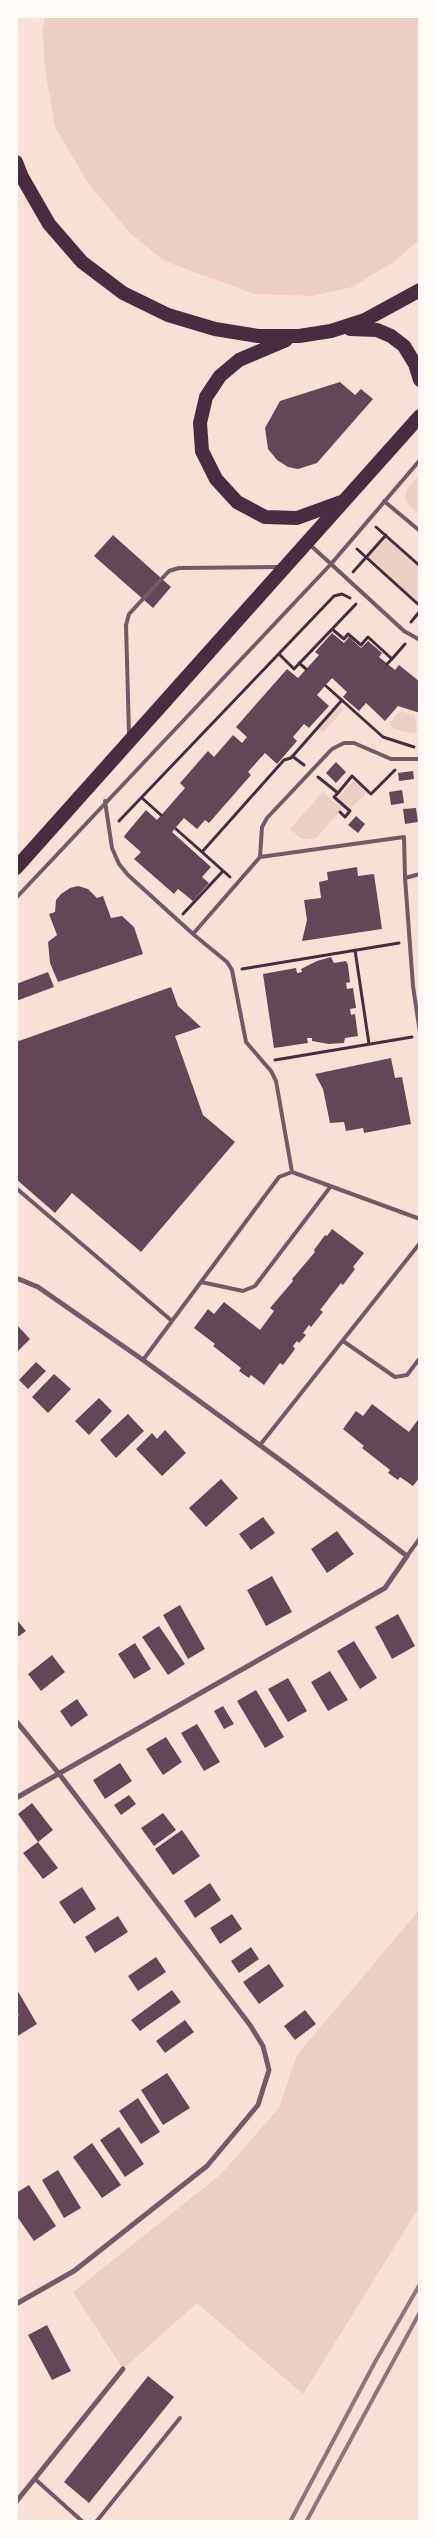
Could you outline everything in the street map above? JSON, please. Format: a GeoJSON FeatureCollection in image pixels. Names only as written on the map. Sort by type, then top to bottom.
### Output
{"type":"FeatureCollection","features":[{"type":"Feature","properties":{"kind":"highway"},"geometry":{"type":"LineString","coordinates":[[16,162],[22,177],[49,224],[82,262],[123,293],[168,315],[215,329],[258,336],[299,336],[363,328],[377,330],[391,336],[404,346],[416,364],[420,380]]}},
{"type":"Feature","properties":{"kind":"highway"},"geometry":{"type":"LineString","coordinates":[[331,331],[366,320],[420,290]]}},
{"type":"Feature","properties":{"kind":"highway"},"geometry":{"type":"LineString","coordinates":[[299,336],[239,360],[220,376],[206,397],[200,423],[202,451],[216,479],[237,502],[265,517],[296,518],[346,500]]}},
{"type":"Feature","properties":{"kind":"highway"},"geometry":{"type":"LineString","coordinates":[[16,868],[346,500],[417,418],[420,405]]}},
{"type":"Feature","properties":{"kind":"street"},"geometry":{"type":"LineString","coordinates":[[16,1278],[38,1288],[143,1360],[407,1556],[385,1588],[60,1775],[16,1798]]}},
{"type":"Feature","properties":{"kind":"street"},"geometry":{"type":"LineString","coordinates":[[16,1721],[60,1775],[250,2026],[263,2046],[269,2070],[258,2105],[207,2166],[74,2271],[16,2304]]}},
{"type":"Feature","properties":{"kind":"street"},"geometry":{"type":"LineString","coordinates":[[16,2502],[123,2370]]}},
{"type":"Feature","properties":{"kind":"lane"},"geometry":{"type":"LineString","coordinates":[[16,898],[105,801],[331,564],[420,460]]}},
{"type":"Feature","properties":{"kind":"lane"},"geometry":{"type":"LineString","coordinates":[[384,501],[420,532]]}},
{"type":"Feature","properties":{"kind":"lane"},"geometry":{"type":"LineString","coordinates":[[307,543],[404,630],[420,640]]}},
{"type":"Feature","properties":{"kind":"lane"},"geometry":{"type":"LineString","coordinates":[[130,741],[126,625],[129,614],[169,571],[174,569],[285,567]]}},
{"type":"Feature","properties":{"kind":"lane"},"geometry":{"type":"LineString","coordinates":[[193,934],[260,857],[262,827],[267,818],[332,749],[344,743],[354,743],[391,759],[420,759]]}},
{"type":"Feature","properties":{"kind":"lane"},"geometry":{"type":"LineString","coordinates":[[105,801],[112,848],[119,864],[128,875],[193,934],[227,962],[232,970],[246,1042],[276,1081],[292,1172]]}},
{"type":"Feature","properties":{"kind":"lane"},"geometry":{"type":"LineString","coordinates":[[260,857],[404,837],[413,986],[420,1035]]}},
{"type":"Feature","properties":{"kind":"lane"},"geometry":{"type":"LineString","coordinates":[[405,878],[420,874]]}},
{"type":"Feature","properties":{"kind":"lane"},"geometry":{"type":"LineString","coordinates":[[413,986],[420,985]]}},
{"type":"Feature","properties":{"kind":"lane"},"geometry":{"type":"LineString","coordinates":[[143,1360],[279,1177],[292,1172],[420,1219]]}},
{"type":"Feature","properties":{"kind":"lane"},"geometry":{"type":"LineString","coordinates":[[201,1282],[243,1291],[254,1286],[331,1186]]}},
{"type":"Feature","properties":{"kind":"lane"},"geometry":{"type":"LineString","coordinates":[[16,1188],[172,1321]]}},
{"type":"Feature","properties":{"kind":"lane"},"geometry":{"type":"LineString","coordinates":[[260,1445],[420,1243]]}},
{"type":"Feature","properties":{"kind":"lane"},"geometry":{"type":"LineString","coordinates":[[343,1341],[395,1377],[407,1375],[420,1358]]}},
{"type":"Feature","properties":{"kind":"lane"},"geometry":{"type":"LineString","coordinates":[[407,1556],[420,1538]]}},
{"type":"Feature","properties":{"kind":"lane"},"geometry":{"type":"LineString","coordinates":[[96,2522],[180,2418]]}},
{"type":"Feature","properties":{"kind":"lane"},"geometry":{"type":"LineString","coordinates":[[35,2479],[84,2522]]}},
{"type":"Feature","properties":{"kind":"path"},"geometry":{"type":"LineString","coordinates":[[368,519],[420,566]]}},
{"type":"Feature","properties":{"kind":"path"},"geometry":{"type":"LineString","coordinates":[[348,579],[386,535]]}},
{"type":"Feature","properties":{"kind":"path"},"geometry":{"type":"LineString","coordinates":[[349,542],[420,606]]}},
{"type":"Feature","properties":{"kind":"path"},"geometry":{"type":"LineString","coordinates":[[116,825],[334,596]]}},
{"type":"Feature","properties":{"kind":"path"},"geometry":{"type":"LineString","coordinates":[[279,654],[294,669],[356,604]]}},
{"type":"Feature","properties":{"kind":"path"},"geometry":{"type":"LineString","coordinates":[[332,629],[344,639],[348,634],[361,645],[368,637],[392,659]]}},
{"type":"Feature","properties":{"kind":"path"},"geometry":{"type":"LineString","coordinates":[[387,664],[405,644]]}},
{"type":"Feature","properties":{"kind":"path"},"geometry":{"type":"LineString","coordinates":[[300,663],[306,669]]}},
{"type":"Feature","properties":{"kind":"path"},"geometry":{"type":"LineString","coordinates":[[326,686],[350,705],[383,737],[420,749]]}},
{"type":"Feature","properties":{"kind":"path"},"geometry":{"type":"LineString","coordinates":[[202,852],[284,760],[292,756],[342,700]]}},
{"type":"Feature","properties":{"kind":"path"},"geometry":{"type":"LineString","coordinates":[[320,715],[325,719]]}},
{"type":"Feature","properties":{"kind":"path"},"geometry":{"type":"LineString","coordinates":[[292,756],[338,793]]}},
{"type":"Feature","properties":{"kind":"path"},"geometry":{"type":"LineString","coordinates":[[340,812],[345,816],[350,811],[334,797],[352,776],[371,794],[399,767]]}},
{"type":"Feature","properties":{"kind":"path"},"geometry":{"type":"LineString","coordinates":[[142,798],[161,815]]}},
{"type":"Feature","properties":{"kind":"path"},"geometry":{"type":"LineString","coordinates":[[176,828],[237,883]]}},
{"type":"Feature","properties":{"kind":"path"},"geometry":{"type":"LineString","coordinates":[[175,910],[182,916],[223,871]]}},
{"type":"Feature","properties":{"kind":"path"},"geometry":{"type":"LineString","coordinates":[[232,970],[410,941]]}},
{"type":"Feature","properties":{"kind":"path"},"geometry":{"type":"LineString","coordinates":[[355,950],[370,1044]]}},
{"type":"Feature","properties":{"kind":"path"},"geometry":{"type":"LineString","coordinates":[[262,1062],[420,1035]]}},
{"type":"Feature","properties":{"kind":"shaded area"},"geometry":{"type":"Polygon","coordinates":[[[46,16],[420,16],[420,239],[392,263],[352,287],[312,296],[255,294],[164,261],[129,232],[88,183],[55,127],[46,76],[42,30],[46,16]]]}},
{"type":"Feature","properties":{"kind":"shaded area"},"geometry":{"type":"Polygon","coordinates":[[[420,474],[420,515],[408,505],[405,497],[407,489],[420,474]]]}},
{"type":"Feature","properties":{"kind":"shaded area"},"geometry":{"type":"Polygon","coordinates":[[[386,535],[420,566],[420,606],[366,558],[386,535]]]}},
{"type":"Feature","properties":{"kind":"shaded area"},"geometry":{"type":"Polygon","coordinates":[[[339,705],[344,709],[323,733],[318,729],[339,705]]]}},
{"type":"Feature","properties":{"kind":"shaded area"},"geometry":{"type":"Polygon","coordinates":[[[400,711],[415,715],[417,732],[409,733],[395,729],[389,724],[400,711]]]}},
{"type":"Feature","properties":{"kind":"shaded area"},"geometry":{"type":"Polygon","coordinates":[[[354,780],[368,792],[350,809],[338,798],[354,780]]]}},
{"type":"Feature","properties":{"kind":"shaded area"},"geometry":{"type":"Polygon","coordinates":[[[323,792],[342,809],[315,839],[302,839],[290,829],[323,792]]]}},
{"type":"Feature","properties":{"kind":"shaded area"},"geometry":{"type":"Polygon","coordinates":[[[420,1909],[420,2206],[303,2394],[197,2303],[123,2369],[73,2292],[220,2175],[279,2108],[297,2055],[420,1909]]]}},
{"type":"Feature","properties":{"kind":"building"},"geometry":{"type":"Polygon","coordinates":[[[340,382],[355,395],[361,389],[373,399],[317,463],[298,469],[288,467],[277,460],[268,449],[265,428],[280,401],[340,382]]]}},
{"type":"Feature","properties":{"kind":"building"},"geometry":{"type":"Polygon","coordinates":[[[113,535],[171,587],[153,608],[94,556],[113,535]]]}},
{"type":"Feature","properties":{"kind":"building"},"geometry":{"type":"Polygon","coordinates":[[[332,633],[344,643],[349,637],[361,648],[368,641],[382,653],[379,657],[395,670],[399,665],[420,682],[420,713],[398,706],[385,721],[366,703],[359,711],[343,697],[347,692],[332,678],[317,695],[329,706],[309,728],[304,724],[293,737],[297,741],[277,764],[265,753],[248,772],[251,775],[209,823],[205,820],[197,829],[184,818],[172,832],[211,867],[202,877],[209,883],[193,901],[178,889],[174,894],[134,859],[141,852],[124,837],[125,835],[146,810],[157,820],[185,788],[180,783],[208,751],[214,757],[233,735],[242,743],[247,737],[236,727],[287,669],[298,678],[319,655],[315,652],[332,633]]]}},
{"type":"Feature","properties":{"kind":"building"},"geometry":{"type":"Polygon","coordinates":[[[336,762],[346,772],[336,783],[326,773],[336,762]]]}},
{"type":"Feature","properties":{"kind":"building"},"geometry":{"type":"Polygon","coordinates":[[[413,771],[414,779],[399,781],[398,773],[413,771]]]}},
{"type":"Feature","properties":{"kind":"building"},"geometry":{"type":"Polygon","coordinates":[[[402,790],[404,803],[391,805],[389,792],[402,790]]]}},
{"type":"Feature","properties":{"kind":"building"},"geometry":{"type":"Polygon","coordinates":[[[416,808],[418,822],[405,824],[403,809],[416,808]]]}},
{"type":"Feature","properties":{"kind":"building"},"geometry":{"type":"Polygon","coordinates":[[[356,816],[365,824],[358,833],[348,825],[356,816]]]}},
{"type":"Feature","properties":{"kind":"building"},"geometry":{"type":"Polygon","coordinates":[[[357,867],[358,876],[374,874],[382,929],[302,941],[307,920],[304,900],[321,898],[319,882],[328,880],[327,872],[357,867]]]}},
{"type":"Feature","properties":{"kind":"building"},"geometry":{"type":"Polygon","coordinates":[[[78,886],[88,889],[97,898],[103,896],[111,918],[122,916],[134,927],[143,954],[58,982],[50,963],[48,942],[57,935],[49,914],[55,912],[56,900],[61,894],[70,888],[78,886]]]}},
{"type":"Feature","properties":{"kind":"building"},"geometry":{"type":"Polygon","coordinates":[[[331,957],[334,963],[346,961],[348,965],[350,982],[346,983],[347,989],[353,988],[356,1008],[350,1009],[351,1015],[355,1014],[358,1036],[345,1038],[344,1043],[329,1044],[312,1041],[312,1038],[307,1038],[308,1043],[274,1048],[263,974],[296,968],[297,973],[302,972],[301,969],[331,957]]]}},
{"type":"Feature","properties":{"kind":"building"},"geometry":{"type":"Polygon","coordinates":[[[48,972],[54,987],[16,1001],[16,984],[48,972]]]}},
{"type":"Feature","properties":{"kind":"building"},"geometry":{"type":"Polygon","coordinates":[[[171,987],[178,1006],[201,1027],[175,1036],[203,1115],[235,1142],[141,1252],[72,1193],[55,1213],[16,1179],[16,1042],[171,987]]]}},
{"type":"Feature","properties":{"kind":"building"},"geometry":{"type":"Polygon","coordinates":[[[391,1058],[395,1078],[402,1077],[411,1124],[364,1133],[363,1128],[346,1131],[344,1122],[330,1123],[323,1089],[315,1074],[391,1058]]]}},
{"type":"Feature","properties":{"kind":"building"},"geometry":{"type":"Polygon","coordinates":[[[332,1229],[364,1253],[353,1267],[355,1269],[343,1285],[341,1283],[320,1310],[323,1312],[311,1327],[309,1325],[303,1333],[306,1335],[299,1343],[297,1341],[293,1346],[295,1349],[283,1365],[280,1363],[264,1385],[251,1375],[249,1378],[239,1371],[241,1368],[213,1346],[215,1344],[194,1328],[208,1309],[214,1314],[224,1302],[260,1330],[274,1311],[270,1308],[315,1252],[314,1250],[325,1235],[327,1236],[332,1229]]]}},
{"type":"Feature","properties":{"kind":"building"},"geometry":{"type":"Polygon","coordinates":[[[16,1324],[30,1339],[16,1353],[16,1324]]]}},
{"type":"Feature","properties":{"kind":"building"},"geometry":{"type":"Polygon","coordinates":[[[36,1362],[46,1371],[28,1389],[19,1380],[36,1362]]]}},
{"type":"Feature","properties":{"kind":"building"},"geometry":{"type":"Polygon","coordinates":[[[54,1374],[71,1389],[48,1413],[32,1397],[54,1374]]]}},
{"type":"Feature","properties":{"kind":"building"},"geometry":{"type":"Polygon","coordinates":[[[99,1398],[112,1411],[89,1435],[75,1421],[99,1398]]]}},
{"type":"Feature","properties":{"kind":"building"},"geometry":{"type":"Polygon","coordinates":[[[372,1404],[409,1432],[420,1417],[420,1477],[413,1486],[400,1477],[398,1480],[388,1473],[390,1470],[362,1448],[364,1446],[343,1429],[356,1411],[363,1416],[372,1404]]]}},
{"type":"Feature","properties":{"kind":"building"},"geometry":{"type":"Polygon","coordinates":[[[128,1414],[144,1431],[116,1458],[100,1440],[128,1414]]]}},
{"type":"Feature","properties":{"kind":"building"},"geometry":{"type":"Polygon","coordinates":[[[165,1430],[186,1453],[162,1476],[136,1449],[152,1433],[157,1439],[165,1430]]]}},
{"type":"Feature","properties":{"kind":"building"},"geometry":{"type":"Polygon","coordinates":[[[221,1479],[238,1498],[206,1527],[189,1508],[221,1479]]]}},
{"type":"Feature","properties":{"kind":"building"},"geometry":{"type":"Polygon","coordinates":[[[263,1517],[275,1533],[251,1550],[239,1534],[263,1517]]]}},
{"type":"Feature","properties":{"kind":"building"},"geometry":{"type":"Polygon","coordinates":[[[337,1531],[354,1554],[327,1573],[311,1549],[337,1531]]]}},
{"type":"Feature","properties":{"kind":"building"},"geometry":{"type":"Polygon","coordinates":[[[272,1576],[292,1612],[266,1626],[247,1590],[272,1576]]]}},
{"type":"Feature","properties":{"kind":"building"},"geometry":{"type":"Polygon","coordinates":[[[180,1605],[205,1649],[188,1659],[163,1615],[180,1605]]]}},
{"type":"Feature","properties":{"kind":"building"},"geometry":{"type":"Polygon","coordinates":[[[398,1614],[415,1646],[392,1659],[375,1627],[398,1614]]]}},
{"type":"Feature","properties":{"kind":"building"},"geometry":{"type":"Polygon","coordinates":[[[16,1619],[26,1631],[16,1638],[16,1619]]]}},
{"type":"Feature","properties":{"kind":"building"},"geometry":{"type":"Polygon","coordinates":[[[159,1626],[185,1664],[168,1675],[142,1637],[159,1626]]]}},
{"type":"Feature","properties":{"kind":"building"},"geometry":{"type":"Polygon","coordinates":[[[354,1641],[377,1678],[360,1689],[337,1651],[354,1641]]]}},
{"type":"Feature","properties":{"kind":"building"},"geometry":{"type":"Polygon","coordinates":[[[135,1643],[151,1669],[134,1679],[118,1654],[135,1643]]]}},
{"type":"Feature","properties":{"kind":"building"},"geometry":{"type":"Polygon","coordinates":[[[52,1655],[65,1672],[41,1691],[28,1674],[52,1655]]]}},
{"type":"Feature","properties":{"kind":"building"},"geometry":{"type":"Polygon","coordinates":[[[330,1671],[348,1700],[328,1711],[311,1682],[330,1671]]]}},
{"type":"Feature","properties":{"kind":"building"},"geometry":{"type":"Polygon","coordinates":[[[288,1678],[307,1711],[288,1722],[268,1689],[288,1678]]]}},
{"type":"Feature","properties":{"kind":"building"},"geometry":{"type":"Polygon","coordinates":[[[256,1690],[284,1737],[265,1748],[237,1701],[256,1690]]]}},
{"type":"Feature","properties":{"kind":"building"},"geometry":{"type":"Polygon","coordinates":[[[77,1699],[88,1715],[71,1727],[60,1711],[77,1699]]]}},
{"type":"Feature","properties":{"kind":"building"},"geometry":{"type":"Polygon","coordinates":[[[223,1706],[234,1724],[224,1729],[214,1711],[223,1706]]]}},
{"type":"Feature","properties":{"kind":"building"},"geometry":{"type":"Polygon","coordinates":[[[197,1724],[220,1762],[204,1771],[181,1733],[197,1724]]]}},
{"type":"Feature","properties":{"kind":"building"},"geometry":{"type":"Polygon","coordinates":[[[166,1737],[182,1762],[163,1775],[146,1749],[166,1737]]]}},
{"type":"Feature","properties":{"kind":"building"},"geometry":{"type":"Polygon","coordinates":[[[120,1763],[132,1781],[105,1799],[93,1780],[120,1763]]]}},
{"type":"Feature","properties":{"kind":"building"},"geometry":{"type":"Polygon","coordinates":[[[129,1795],[136,1804],[121,1815],[114,1805],[129,1795]]]}},
{"type":"Feature","properties":{"kind":"building"},"geometry":{"type":"Polygon","coordinates":[[[32,1803],[53,1830],[38,1842],[18,1814],[32,1803]]]}},
{"type":"Feature","properties":{"kind":"building"},"geometry":{"type":"Polygon","coordinates":[[[163,1813],[176,1830],[154,1846],[141,1828],[163,1813]]]}},
{"type":"Feature","properties":{"kind":"building"},"geometry":{"type":"Polygon","coordinates":[[[182,1830],[200,1856],[173,1875],[155,1849],[182,1830]]]}},
{"type":"Feature","properties":{"kind":"building"},"geometry":{"type":"Polygon","coordinates":[[[38,1842],[58,1868],[43,1879],[23,1853],[38,1842]]]}},
{"type":"Feature","properties":{"kind":"building"},"geometry":{"type":"Polygon","coordinates":[[[210,1883],[221,1900],[195,1918],[184,1901],[210,1883]]]}},
{"type":"Feature","properties":{"kind":"building"},"geometry":{"type":"Polygon","coordinates":[[[82,1887],[96,1909],[74,1924],[59,1902],[82,1887]]]}},
{"type":"Feature","properties":{"kind":"building"},"geometry":{"type":"Polygon","coordinates":[[[232,1914],[242,1929],[220,1944],[210,1928],[232,1914]]]}},
{"type":"Feature","properties":{"kind":"building"},"geometry":{"type":"Polygon","coordinates":[[[118,1916],[128,1932],[95,1953],[85,1937],[118,1916]]]}},
{"type":"Feature","properties":{"kind":"building"},"geometry":{"type":"Polygon","coordinates":[[[251,1947],[259,1959],[239,1973],[231,1961],[251,1947]]]}},
{"type":"Feature","properties":{"kind":"building"},"geometry":{"type":"Polygon","coordinates":[[[156,1957],[166,1972],[138,1991],[128,1976],[156,1957]]]}},
{"type":"Feature","properties":{"kind":"building"},"geometry":{"type":"Polygon","coordinates":[[[269,1964],[284,1986],[259,2004],[243,1982],[269,1964]]]}},
{"type":"Feature","properties":{"kind":"building"},"geometry":{"type":"Polygon","coordinates":[[[16,1988],[37,2024],[16,2037],[16,2017],[19,2015],[16,2010],[16,1988]]]}},
{"type":"Feature","properties":{"kind":"building"},"geometry":{"type":"Polygon","coordinates":[[[172,1990],[181,2002],[140,2031],[131,2020],[172,1990]]]}},
{"type":"Feature","properties":{"kind":"building"},"geometry":{"type":"Polygon","coordinates":[[[305,2010],[316,2024],[295,2040],[284,2026],[305,2010]]]}},
{"type":"Feature","properties":{"kind":"building"},"geometry":{"type":"Polygon","coordinates":[[[185,2020],[194,2032],[165,2053],[156,2041],[185,2020]]]}},
{"type":"Feature","properties":{"kind":"building"},"geometry":{"type":"Polygon","coordinates":[[[167,2073],[190,2108],[163,2125],[141,2090],[167,2073]]]}},
{"type":"Feature","properties":{"kind":"building"},"geometry":{"type":"Polygon","coordinates":[[[138,2098],[160,2132],[141,2144],[119,2111],[138,2098]]]}},
{"type":"Feature","properties":{"kind":"building"},"geometry":{"type":"Polygon","coordinates":[[[119,2127],[144,2164],[125,2177],[100,2140],[119,2127]]]}},
{"type":"Feature","properties":{"kind":"building"},"geometry":{"type":"Polygon","coordinates":[[[92,2143],[121,2185],[102,2198],[73,2157],[92,2143]]]}},
{"type":"Feature","properties":{"kind":"building"},"geometry":{"type":"Polygon","coordinates":[[[58,2170],[81,2208],[64,2218],[42,2180],[58,2170]]]}},
{"type":"Feature","properties":{"kind":"building"},"geometry":{"type":"Polygon","coordinates":[[[29,2185],[56,2226],[34,2241],[16,2215],[16,2193],[29,2185]]]}},
{"type":"Feature","properties":{"kind":"building"},"geometry":{"type":"Polygon","coordinates":[[[47,2325],[71,2371],[52,2380],[28,2335],[47,2325]]]}},
{"type":"Feature","properties":{"kind":"building"},"geometry":{"type":"Polygon","coordinates":[[[148,2376],[174,2397],[89,2503],[64,2482],[148,2376]]]}},
{"type":"Feature","properties":{"kind":"railway"},"geometry":{"type":"LineString","coordinates":[[290,2522],[375,2362],[420,2284]]}},
{"type":"Feature","properties":{"kind":"railway"},"geometry":{"type":"LineString","coordinates":[[306,2522],[420,2312]]}}]}
